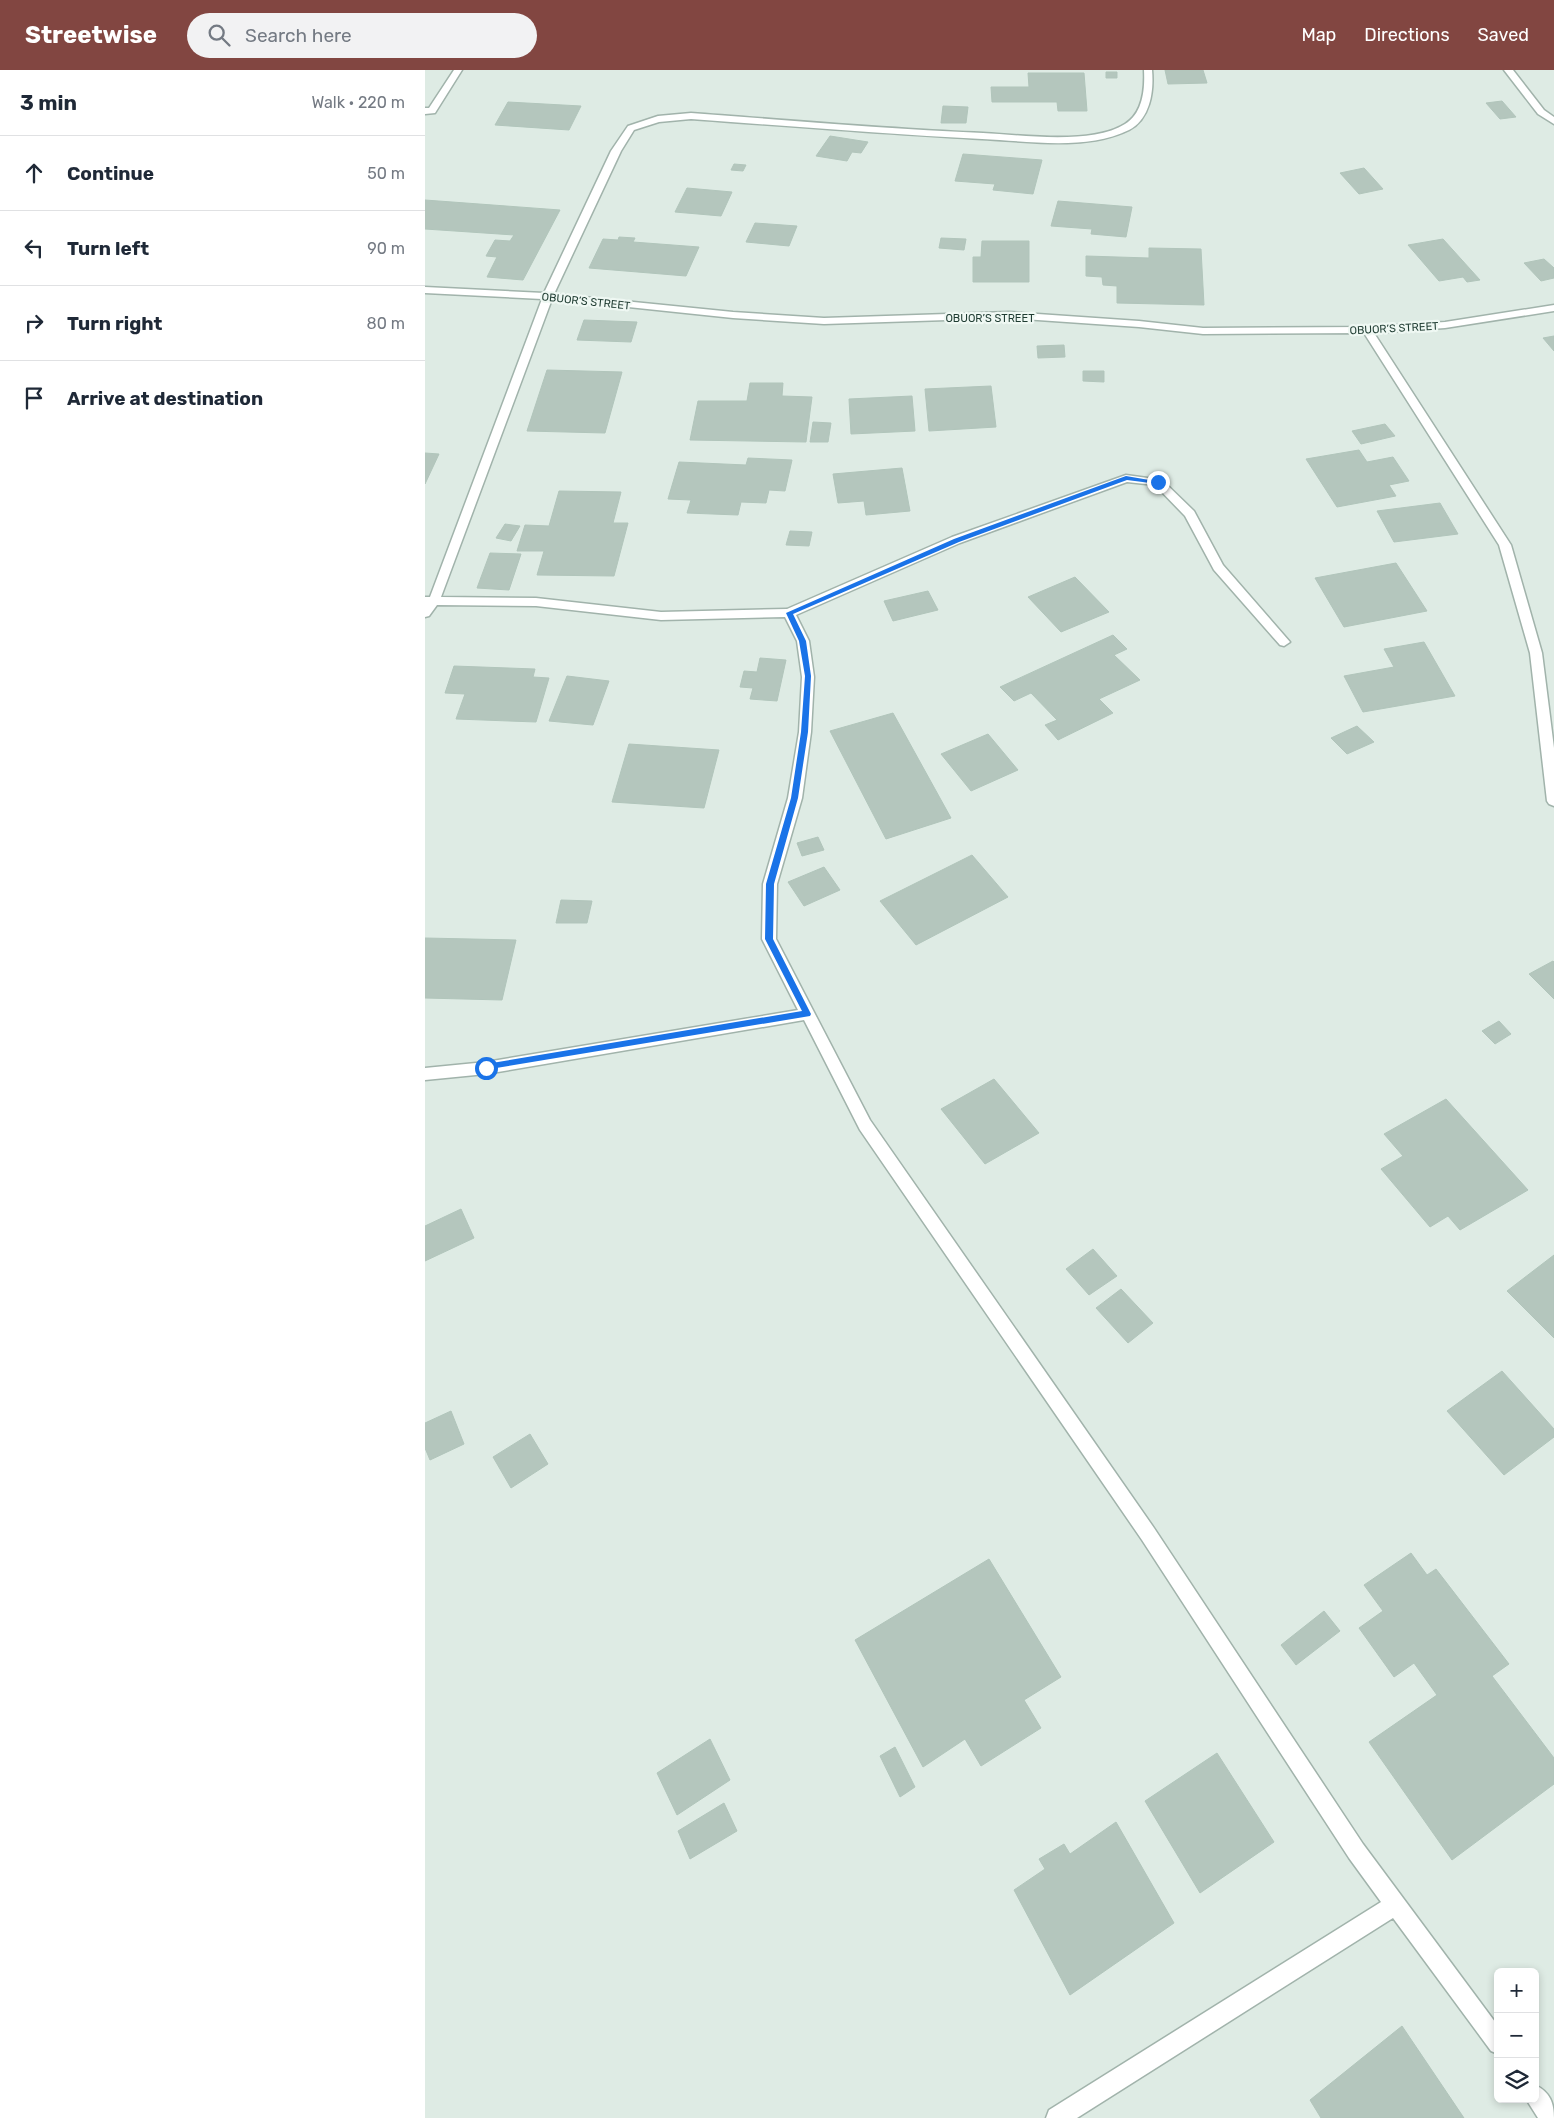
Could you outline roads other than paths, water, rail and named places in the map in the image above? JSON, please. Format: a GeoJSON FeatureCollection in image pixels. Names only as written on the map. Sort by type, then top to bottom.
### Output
{"type":"FeatureCollection","features":[{"type":"Feature","properties":{"kind":"street"},"geometry":{"type":"LineString","coordinates":[[425,111],[432,111],[458,70]]}},
{"type":"Feature","properties":{"kind":"street"},"geometry":{"type":"LineString","coordinates":[[1148,70],[1149,79],[1144,110],[1129,126],[1104,136],[1055,138],[945,135],[691,116],[658,119],[631,128],[616,151],[547,296],[428,605],[537,602],[661,616],[789,613],[956,540],[1126,478],[1158,482],[1191,514],[1218,567],[1284,642]]}},
{"type":"Feature","properties":{"kind":"street"},"geometry":{"type":"LineString","coordinates":[[1508,70],[1541,112],[1554,121]]}},
{"type":"Feature","properties":{"kind":"street","name":"OBUOR’S STREET"},"geometry":{"type":"LineString","coordinates":[[425,290],[547,296],[733,315],[824,321],[1009,316],[1139,324],[1203,331],[1367,330],[1445,326],[1554,308]]}},
{"type":"Feature","properties":{"kind":"street"},"geometry":{"type":"LineString","coordinates":[[1367,330],[1505,545],[1536,653],[1550,750],[1554,802]]}},
{"type":"Feature","properties":{"kind":"street"},"geometry":{"type":"LineString","coordinates":[[789,613],[803,641],[808,676],[805,732],[795,798],[770,884],[769,939],[865,1125],[1148,1534],[1356,1852],[1394,1906],[1494,2039]]}},
{"type":"Feature","properties":{"kind":"street"},"geometry":{"type":"LineString","coordinates":[[425,1074],[486,1068],[807,1014]]}},
{"type":"Feature","properties":{"kind":"street"},"geometry":{"type":"LineString","coordinates":[[1057,2118],[1394,1906]]}},
{"type":"Feature","properties":{"kind":"street"},"geometry":{"type":"LineString","coordinates":[[1539,2102],[1551,2118]]}}]}
